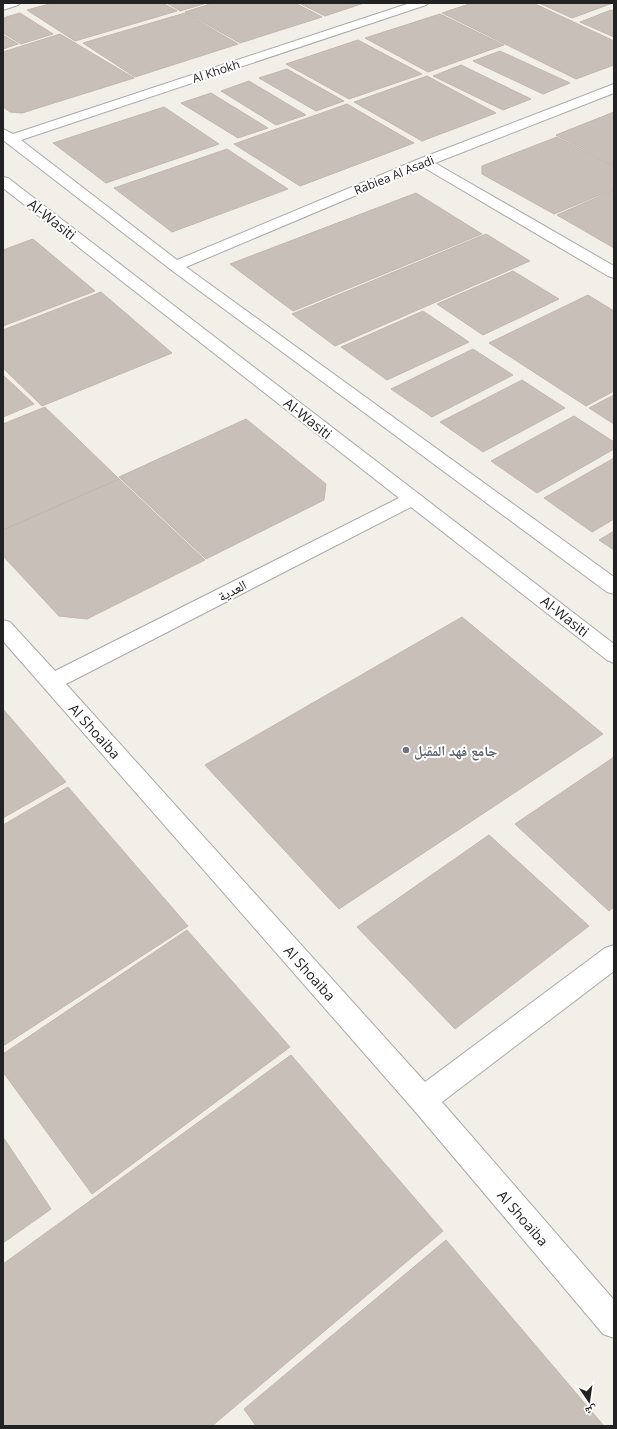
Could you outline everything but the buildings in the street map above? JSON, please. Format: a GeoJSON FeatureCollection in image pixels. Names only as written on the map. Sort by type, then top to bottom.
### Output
{"type":"FeatureCollection","features":[{"type":"Feature","properties":{"kind":"street"},"geometry":{"type":"LineString","coordinates":[[3,6],[14,3]]}},
{"type":"Feature","properties":{"kind":"street","name":"Al Khokh"},"geometry":{"type":"LineString","coordinates":[[7,136],[422,3]]}},
{"type":"Feature","properties":{"kind":"street","name":"Rabiea Al Asadi"},"geometry":{"type":"LineString","coordinates":[[175,266],[424,162],[614,88]]}},
{"type":"Feature","properties":{"kind":"street"},"geometry":{"type":"LineString","coordinates":[[7,136],[175,266],[614,586]]}},
{"type":"Feature","properties":{"kind":"street"},"geometry":{"type":"LineString","coordinates":[[424,162],[614,273]]}},
{"type":"Feature","properties":{"kind":"street","name":"Al-Wasiti"},"geometry":{"type":"LineString","coordinates":[[3,181],[614,655]]}},
{"type":"Feature","properties":{"kind":"street","name":"العدية"},"geometry":{"type":"LineString","coordinates":[[52,682],[413,498]]}},
{"type":"Feature","properties":{"kind":"street","name":"Al Shoaiba"},"geometry":{"type":"LineString","coordinates":[[3,627],[423,1100],[614,1323]]}},
{"type":"Feature","properties":{"kind":"street"},"geometry":{"type":"LineString","coordinates":[[423,1100],[614,956]]}},
{"type":"Feature","properties":{"kind":"place","name":"جامع فهد المقبل"},"geometry":{"type":"Point","coordinates":[406,750]}}]}
